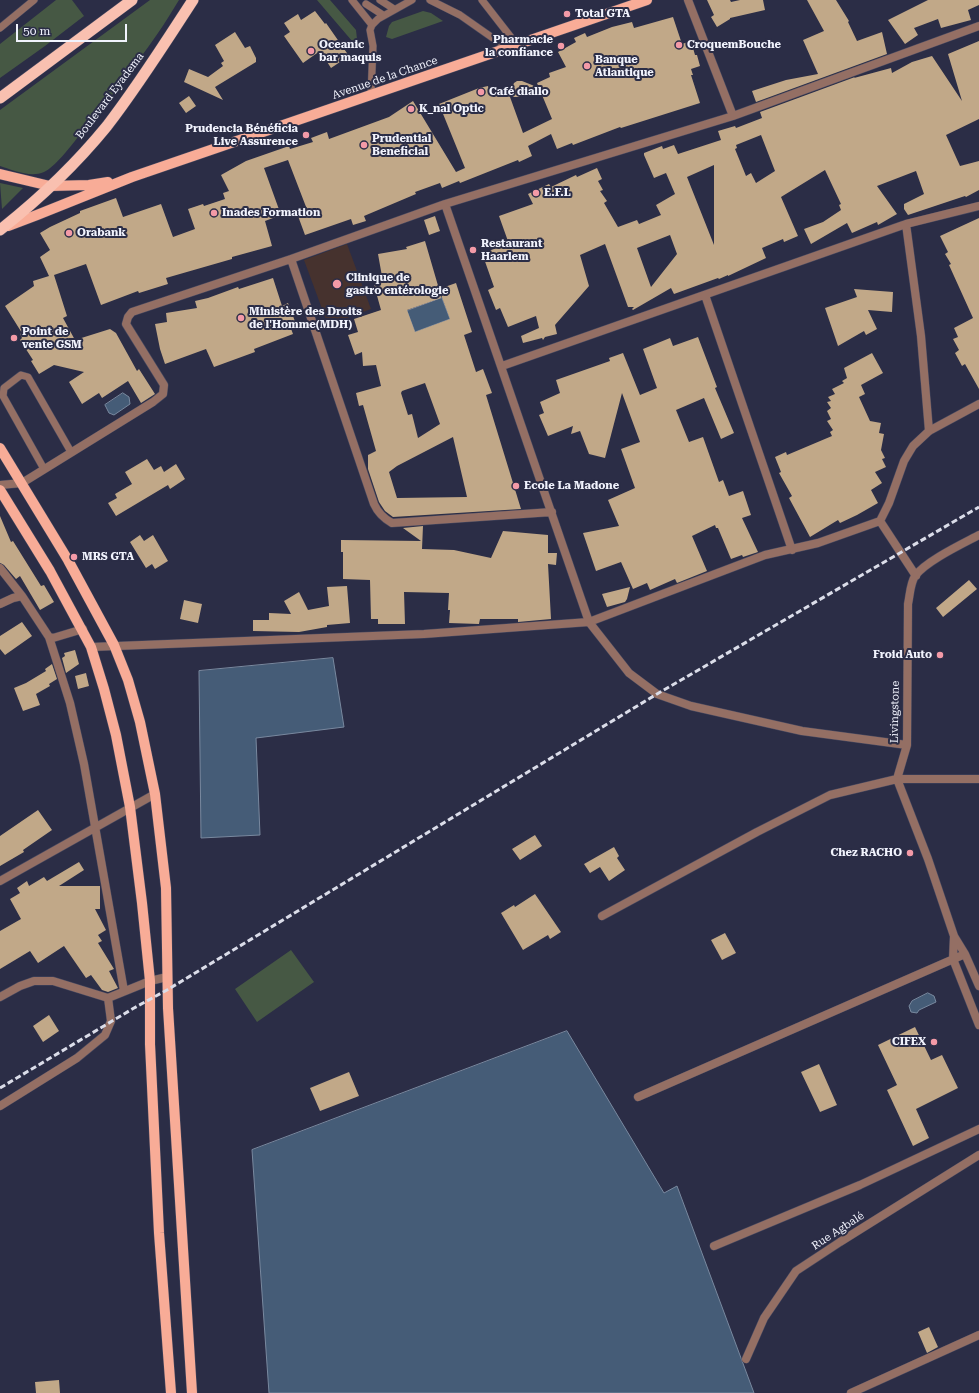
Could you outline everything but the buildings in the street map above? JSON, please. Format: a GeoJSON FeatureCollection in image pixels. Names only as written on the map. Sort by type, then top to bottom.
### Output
{"type":"FeatureCollection","features":[{"type":"Feature","properties":{"kind":"highway"},"geometry":{"type":"LineString","coordinates":[[0,98],[132,0]]}},
{"type":"Feature","properties":{"kind":"highway","name":"Boulevard Eyadema"},"geometry":{"type":"LineString","coordinates":[[2,228],[50,186],[86,149],[111,120],[129,96],[193,0]]}},
{"type":"Feature","properties":{"kind":"main road","name":"Avenue de la Chance"},"geometry":{"type":"LineString","coordinates":[[132,177],[647,0]]}},
{"type":"Feature","properties":{"kind":"main road"},"geometry":{"type":"LineString","coordinates":[[0,174],[50,186],[89,185],[132,177]]}},
{"type":"Feature","properties":{"kind":"main road"},"geometry":{"type":"LineString","coordinates":[[2,228],[132,177]]}},
{"type":"Feature","properties":{"kind":"main road"},"geometry":{"type":"LineString","coordinates":[[0,448],[68,560],[114,645],[128,680],[140,722],[155,794],[166,888],[167,977],[180,1222],[192,1393]]}},
{"type":"Feature","properties":{"kind":"main road"},"geometry":{"type":"LineString","coordinates":[[0,490],[50,571],[83,629],[91,647],[116,735],[130,807],[150,981],[150,1044],[159,1233],[171,1393]]}},
{"type":"Feature","properties":{"kind":"street"},"geometry":{"type":"LineString","coordinates":[[688,0],[733,116]]}},
{"type":"Feature","properties":{"kind":"street"},"geometry":{"type":"LineString","coordinates":[[0,485],[22,483],[153,402],[163,394],[165,390],[164,385],[126,324],[128,317],[132,312],[291,259],[445,204],[733,116],[979,26]]}},
{"type":"Feature","properties":{"kind":"street"},"geometry":{"type":"LineString","coordinates":[[445,204],[589,622],[629,673],[657,694],[691,706],[802,731],[907,745]]}},
{"type":"Feature","properties":{"kind":"street"},"geometry":{"type":"LineString","coordinates":[[502,366],[906,224],[979,206]]}},
{"type":"Feature","properties":{"kind":"street"},"geometry":{"type":"LineString","coordinates":[[906,224],[921,336],[929,431]]}},
{"type":"Feature","properties":{"kind":"street"},"geometry":{"type":"LineString","coordinates":[[291,259],[374,504],[378,512],[384,518],[392,523],[552,512]]}},
{"type":"Feature","properties":{"kind":"street"},"geometry":{"type":"LineString","coordinates":[[705,295],[792,550]]}},
{"type":"Feature","properties":{"kind":"street"},"geometry":{"type":"LineString","coordinates":[[91,647],[424,634],[589,622],[765,555],[818,543],[880,521],[889,503],[897,479],[913,446],[929,431],[979,404]]}},
{"type":"Feature","properties":{"kind":"street"},"geometry":{"type":"LineString","coordinates":[[880,521],[916,576],[935,560],[979,535]]}},
{"type":"Feature","properties":{"kind":"street"},"geometry":{"type":"LineString","coordinates":[[0,568],[22,596],[49,637],[70,703],[96,827],[124,991]]}},
{"type":"Feature","properties":{"kind":"street","name":"Livingstone"},"geometry":{"type":"LineString","coordinates":[[897,779],[907,745],[908,604],[911,587],[916,576]]}},
{"type":"Feature","properties":{"kind":"street"},"geometry":{"type":"LineString","coordinates":[[0,604],[22,596]]}},
{"type":"Feature","properties":{"kind":"street"},"geometry":{"type":"LineString","coordinates":[[49,637],[52,638],[83,629]]}},
{"type":"Feature","properties":{"kind":"street"},"geometry":{"type":"LineString","coordinates":[[897,779],[928,859],[954,936],[965,954],[979,986]]}},
{"type":"Feature","properties":{"kind":"street"},"geometry":{"type":"LineString","coordinates":[[602,916],[757,832],[830,795],[897,779],[979,779]]}},
{"type":"Feature","properties":{"kind":"street"},"geometry":{"type":"LineString","coordinates":[[0,881],[155,794]]}},
{"type":"Feature","properties":{"kind":"street"},"geometry":{"type":"LineString","coordinates":[[954,936],[953,959],[979,1025]]}},
{"type":"Feature","properties":{"kind":"street"},"geometry":{"type":"LineString","coordinates":[[638,1097],[965,954]]}},
{"type":"Feature","properties":{"kind":"street"},"geometry":{"type":"LineString","coordinates":[[0,997],[20,986],[34,981],[53,981],[108,998],[150,981],[167,977]]}},
{"type":"Feature","properties":{"kind":"street"},"geometry":{"type":"LineString","coordinates":[[0,1106],[77,1058],[105,1035],[111,1021],[108,998]]}},
{"type":"Feature","properties":{"kind":"street"},"geometry":{"type":"LineString","coordinates":[[714,1246],[860,1185],[979,1129]]}},
{"type":"Feature","properties":{"kind":"street","name":"Rue Agbalé"},"geometry":{"type":"LineString","coordinates":[[746,1359],[764,1318],[796,1271],[979,1155]]}},
{"type":"Feature","properties":{"kind":"street"},"geometry":{"type":"LineString","coordinates":[[850,1393],[979,1335]]}},
{"type":"Feature","properties":{"kind":"lane"},"geometry":{"type":"LineString","coordinates":[[0,28],[34,0]]}},
{"type":"Feature","properties":{"kind":"lane"},"geometry":{"type":"LineString","coordinates":[[352,0],[372,25]]}},
{"type":"Feature","properties":{"kind":"lane"},"geometry":{"type":"LineString","coordinates":[[380,0],[394,10]]}},
{"type":"Feature","properties":{"kind":"lane"},"geometry":{"type":"LineString","coordinates":[[430,0],[460,15],[512,47]]}},
{"type":"Feature","properties":{"kind":"lane"},"geometry":{"type":"LineString","coordinates":[[482,0],[512,47]]}},
{"type":"Feature","properties":{"kind":"lane"},"geometry":{"type":"LineString","coordinates":[[371,95],[373,46],[370,30],[374,22],[406,1]]}},
{"type":"Feature","properties":{"kind":"lane"},"geometry":{"type":"LineString","coordinates":[[366,4],[383,15]]}},
{"type":"Feature","properties":{"kind":"lane"},"geometry":{"type":"LineString","coordinates":[[44,469],[3,396],[4,388],[21,375],[28,378],[71,452]]}},
{"type":"Feature","properties":{"kind":"shaded area","name":"Clinique de gastro entérologie"},"geometry":{"type":"Polygon","coordinates":[[[347,244],[371,309],[328,325],[304,260],[347,244]]]}},
{"type":"Feature","properties":{"kind":"green space"},"geometry":{"type":"Polygon","coordinates":[[[56,0],[72,0],[84,16],[0,78],[0,44],[56,0]]]}},
{"type":"Feature","properties":{"kind":"green space"},"geometry":{"type":"Polygon","coordinates":[[[150,0],[179,0],[161,29],[129,73],[99,112],[53,166],[39,174],[27,174],[0,166],[0,110],[150,0]]]}},
{"type":"Feature","properties":{"kind":"green space"},"geometry":{"type":"Polygon","coordinates":[[[317,0],[330,0],[356,30],[358,48],[317,0]]]}},
{"type":"Feature","properties":{"kind":"green space"},"geometry":{"type":"Polygon","coordinates":[[[423,11],[431,13],[443,21],[392,39],[386,37],[389,26],[392,22],[423,11]]]}},
{"type":"Feature","properties":{"kind":"green space"},"geometry":{"type":"Polygon","coordinates":[[[0,183],[23,188],[2,209],[0,183]]]}},
{"type":"Feature","properties":{"kind":"green space"},"geometry":{"type":"Polygon","coordinates":[[[291,950],[314,982],[257,1022],[235,989],[291,950]]]}},
{"type":"Feature","properties":{"kind":"water"},"geometry":{"type":"Polygon","coordinates":[[[442,298],[450,319],[415,332],[407,311],[442,298]]]}},
{"type":"Feature","properties":{"kind":"water"},"geometry":{"type":"Polygon","coordinates":[[[123,393],[129,397],[130,404],[114,415],[109,413],[105,405],[123,393]]]}},
{"type":"Feature","properties":{"kind":"water"},"geometry":{"type":"Polygon","coordinates":[[[333,658],[344,727],[256,738],[260,835],[201,838],[199,671],[333,658]]]}},
{"type":"Feature","properties":{"kind":"water"},"geometry":{"type":"Polygon","coordinates":[[[928,993],[934,996],[936,1002],[919,1010],[917,1013],[911,1012],[909,1006],[912,1001],[928,993]]]}},
{"type":"Feature","properties":{"kind":"water"},"geometry":{"type":"Polygon","coordinates":[[[567,1031],[664,1193],[677,1186],[754,1393],[269,1393],[252,1150],[567,1031]]]}},
{"type":"Feature","properties":{"kind":"railway"},"geometry":{"type":"LineString","coordinates":[[0,1088],[167,990],[657,694],[979,507]]}},
{"type":"Feature","properties":{"kind":"place","name":"Total GTA"},"geometry":{"type":"Point","coordinates":[567,14]}},
{"type":"Feature","properties":{"kind":"place","name":"CroquemBouche"},"geometry":{"type":"Point","coordinates":[679,45]}},
{"type":"Feature","properties":{"kind":"place","name":"Pharmacie la confiance"},"geometry":{"type":"Point","coordinates":[561,46]}},
{"type":"Feature","properties":{"kind":"place","name":"Oceanic bar maquis"},"geometry":{"type":"Point","coordinates":[311,51]}},
{"type":"Feature","properties":{"kind":"place","name":"Banque Atlantique"},"geometry":{"type":"Point","coordinates":[587,66]}},
{"type":"Feature","properties":{"kind":"place","name":"Café diallo"},"geometry":{"type":"Point","coordinates":[481,92]}},
{"type":"Feature","properties":{"kind":"place","name":"K_nal Optic"},"geometry":{"type":"Point","coordinates":[411,109]}},
{"type":"Feature","properties":{"kind":"place","name":"Prudencia Bénéficia Live Assurence"},"geometry":{"type":"Point","coordinates":[306,135]}},
{"type":"Feature","properties":{"kind":"place","name":"Prudential Beneficial"},"geometry":{"type":"Point","coordinates":[364,145]}},
{"type":"Feature","properties":{"kind":"place","name":"E.F.L"},"geometry":{"type":"Point","coordinates":[536,193]}},
{"type":"Feature","properties":{"kind":"place","name":"Inades Formation"},"geometry":{"type":"Point","coordinates":[214,213]}},
{"type":"Feature","properties":{"kind":"place","name":"Orabank"},"geometry":{"type":"Point","coordinates":[69,233]}},
{"type":"Feature","properties":{"kind":"place","name":"Restaurant Haarlem"},"geometry":{"type":"Point","coordinates":[473,250]}},
{"type":"Feature","properties":{"kind":"place","name":"Clinique de gastro entérologie"},"geometry":{"type":"Point","coordinates":[337,284]}},
{"type":"Feature","properties":{"kind":"place","name":"Ministère des Droits de l'Homme(MDH)"},"geometry":{"type":"Point","coordinates":[241,318]}},
{"type":"Feature","properties":{"kind":"place","name":"Point de vente GSM"},"geometry":{"type":"Point","coordinates":[14,338]}},
{"type":"Feature","properties":{"kind":"place","name":"Ecole La Madone"},"geometry":{"type":"Point","coordinates":[516,486]}},
{"type":"Feature","properties":{"kind":"place","name":"MRS GTA"},"geometry":{"type":"Point","coordinates":[74,557]}},
{"type":"Feature","properties":{"kind":"place","name":"Froid Auto"},"geometry":{"type":"Point","coordinates":[940,655]}},
{"type":"Feature","properties":{"kind":"place","name":"Chez RACHO"},"geometry":{"type":"Point","coordinates":[910,853]}},
{"type":"Feature","properties":{"kind":"place","name":"CIFEX"},"geometry":{"type":"Point","coordinates":[934,1042]}}]}
